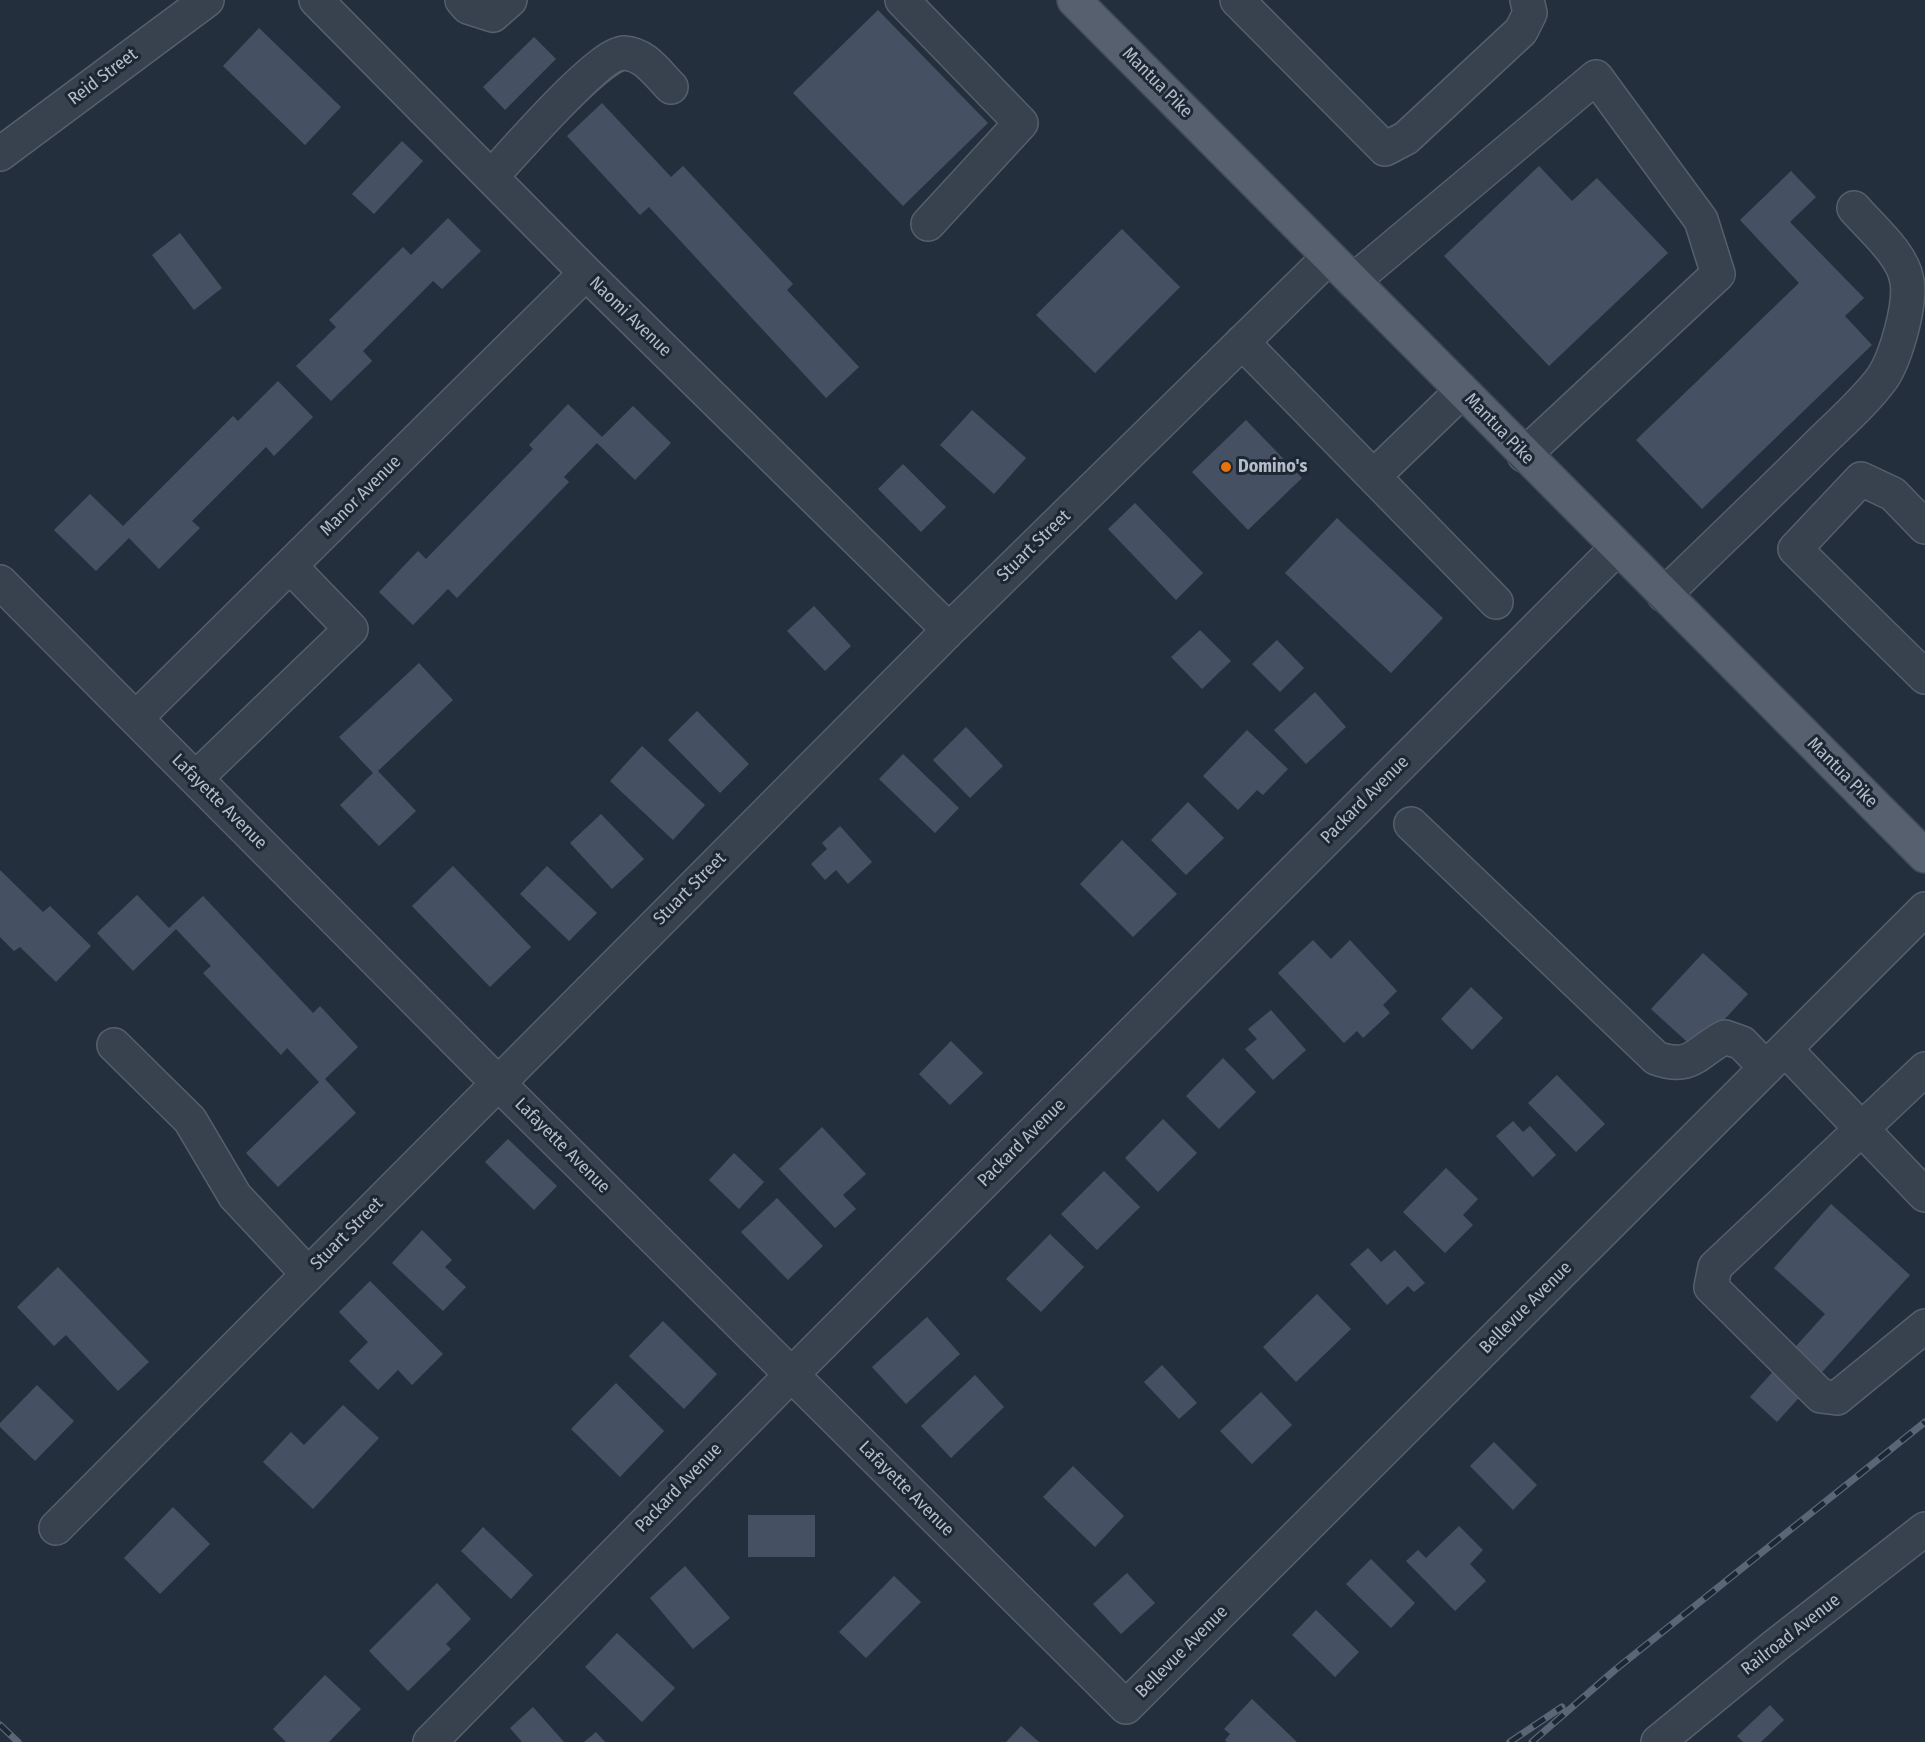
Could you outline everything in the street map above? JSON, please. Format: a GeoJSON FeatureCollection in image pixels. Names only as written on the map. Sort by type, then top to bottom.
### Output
{"type":"FeatureCollection","features":[{"type":"Feature","properties":{"kind":"main road","name":"Mantua Pike"},"geometry":{"type":"LineString","coordinates":[[1074,0],[1925,856]]}},
{"type":"Feature","properties":{"kind":"street","name":"Reid Street"},"geometry":{"type":"LineString","coordinates":[[0,154],[207,0]]}},
{"type":"Feature","properties":{"kind":"street","name":"Naomi Avenue"},"geometry":{"type":"LineString","coordinates":[[316,0],[586,273],[949,630]]}},
{"type":"Feature","properties":{"kind":"street"},"geometry":{"type":"LineString","coordinates":[[462,0],[468,7],[493,15],[510,0]]}},
{"type":"Feature","properties":{"kind":"street"},"geometry":{"type":"LineString","coordinates":[[902,0],[1021,123],[928,224]]}},
{"type":"Feature","properties":{"kind":"street"},"geometry":{"type":"LineString","coordinates":[[1237,0],[1385,149],[1406,138],[1521,31],[1530,13],[1527,0]]}},
{"type":"Feature","properties":{"kind":"street"},"geometry":{"type":"LineString","coordinates":[[490,177],[595,68],[622,53],[641,56],[671,87]]}},
{"type":"Feature","properties":{"kind":"street"},"geometry":{"type":"LineString","coordinates":[[1353,281],[1596,77],[1701,220],[1718,274],[1524,454]]}},
{"type":"Feature","properties":{"kind":"street"},"geometry":{"type":"LineString","coordinates":[[1664,595],[1800,463],[1872,391],[1885,374],[1899,335],[1908,299],[1907,281],[1904,269],[1894,255],[1854,208]]}},
{"type":"Feature","properties":{"kind":"street","name":"Stuart Street"},"geometry":{"type":"LineString","coordinates":[[56,1528],[949,630],[1329,256]]}},
{"type":"Feature","properties":{"kind":"street","name":"Manor Avenue"},"geometry":{"type":"LineString","coordinates":[[136,718],[586,273]]}},
{"type":"Feature","properties":{"kind":"street"},"geometry":{"type":"LineString","coordinates":[[1242,342],[1496,602]]}},
{"type":"Feature","properties":{"kind":"street"},"geometry":{"type":"LineString","coordinates":[[1374,476],[1462,392]]}},
{"type":"Feature","properties":{"kind":"street"},"geometry":{"type":"LineString","coordinates":[[1925,527],[1893,494],[1861,479],[1795,549],[1925,677]]}},
{"type":"Feature","properties":{"kind":"street","name":"Packard Avenue"},"geometry":{"type":"LineString","coordinates":[[430,1742],[791,1375],[1617,548]]}},
{"type":"Feature","properties":{"kind":"street"},"geometry":{"type":"LineString","coordinates":[[196,778],[351,629],[290,566]]}},
{"type":"Feature","properties":{"kind":"street","name":"Lafayette Avenue"},"geometry":{"type":"LineString","coordinates":[[0,582],[497,1082],[1126,1707]]}},
{"type":"Feature","properties":{"kind":"street"},"geometry":{"type":"LineString","coordinates":[[1411,824],[1656,1058],[1674,1065],[1687,1062],[1725,1037],[1775,1058],[1862,1129],[1925,1195]]}},
{"type":"Feature","properties":{"kind":"street","name":"Bellevue Avenue"},"geometry":{"type":"LineString","coordinates":[[1126,1707],[1925,909]]}},
{"type":"Feature","properties":{"kind":"street"},"geometry":{"type":"LineString","coordinates":[[114,1045],[190,1120],[235,1196],[308,1274]]}},
{"type":"Feature","properties":{"kind":"street"},"geometry":{"type":"LineString","coordinates":[[1925,1069],[1715,1267],[1711,1287],[1821,1396],[1837,1398],[1925,1326]]}},
{"type":"Feature","properties":{"kind":"street","name":"Railroad Avenue"},"geometry":{"type":"LineString","coordinates":[[1658,1742],[1775,1646],[1925,1529]]}},
{"type":"Feature","properties":{"kind":"building"},"geometry":{"type":"Polygon","coordinates":[[[878,10],[988,123],[903,206],[793,93],[878,10]]]}},
{"type":"Feature","properties":{"kind":"building"},"geometry":{"type":"Polygon","coordinates":[[[259,28],[341,107],[305,145],[223,66],[259,28]]]}},
{"type":"Feature","properties":{"kind":"building"},"geometry":{"type":"Polygon","coordinates":[[[534,37],[556,59],[505,110],[483,87],[534,37]]]}},
{"type":"Feature","properties":{"kind":"building"},"geometry":{"type":"Polygon","coordinates":[[[602,103],[671,177],[683,166],[793,284],[787,290],[859,367],[826,398],[649,207],[640,215],[567,136],[602,103]]]}},
{"type":"Feature","properties":{"kind":"building"},"geometry":{"type":"Polygon","coordinates":[[[402,141],[423,161],[374,214],[352,194],[402,141]]]}},
{"type":"Feature","properties":{"kind":"building"},"geometry":{"type":"Polygon","coordinates":[[[1539,166],[1572,201],[1597,178],[1668,253],[1549,366],[1444,256],[1539,166]]]}},
{"type":"Feature","properties":{"kind":"building"},"geometry":{"type":"Polygon","coordinates":[[[1791,171],[1816,197],[1790,222],[1864,298],[1845,316],[1872,345],[1702,509],[1636,440],[1799,283],[1740,220],[1791,171]]]}},
{"type":"Feature","properties":{"kind":"building"},"geometry":{"type":"Polygon","coordinates":[[[448,218],[481,251],[442,289],[433,281],[363,351],[372,361],[331,401],[296,366],[336,327],[329,320],[403,247],[411,255],[448,218]]]}},
{"type":"Feature","properties":{"kind":"building"},"geometry":{"type":"Polygon","coordinates":[[[1122,229],[1180,287],[1095,373],[1036,315],[1122,229]]]}},
{"type":"Feature","properties":{"kind":"building"},"geometry":{"type":"Polygon","coordinates":[[[180,233],[222,288],[194,310],[152,255],[180,233]]]}},
{"type":"Feature","properties":{"kind":"building"},"geometry":{"type":"Polygon","coordinates":[[[278,381],[313,417],[274,456],[266,447],[192,521],[200,528],[159,569],[129,538],[96,571],[54,530],[90,494],[123,526],[233,416],[238,421],[278,381]]]}},
{"type":"Feature","properties":{"kind":"building"},"geometry":{"type":"Polygon","coordinates":[[[568,404],[602,437],[633,406],[671,443],[635,480],[597,443],[564,477],[569,482],[457,598],[448,589],[413,625],[379,592],[418,551],[426,559],[533,449],[529,445],[568,404]]]}},
{"type":"Feature","properties":{"kind":"building"},"geometry":{"type":"Polygon","coordinates":[[[972,410],[1026,458],[994,494],[940,445],[972,410]]]}},
{"type":"Feature","properties":{"kind":"building"},"geometry":{"type":"Polygon","coordinates":[[[1246,420],[1302,478],[1248,530],[1192,472],[1246,420]]]}},
{"type":"Feature","properties":{"kind":"building"},"geometry":{"type":"Polygon","coordinates":[[[903,464],[946,507],[921,532],[878,489],[903,464]]]}},
{"type":"Feature","properties":{"kind":"building"},"geometry":{"type":"Polygon","coordinates":[[[1135,503],[1203,573],[1176,600],[1108,529],[1135,503]]]}},
{"type":"Feature","properties":{"kind":"building"},"geometry":{"type":"Polygon","coordinates":[[[1337,518],[1443,618],[1391,673],[1285,573],[1337,518]]]}},
{"type":"Feature","properties":{"kind":"building"},"geometry":{"type":"Polygon","coordinates":[[[814,606],[851,646],[825,671],[787,631],[814,606]]]}},
{"type":"Feature","properties":{"kind":"building"},"geometry":{"type":"Polygon","coordinates":[[[1200,630],[1231,661],[1202,689],[1171,657],[1200,630]]]}},
{"type":"Feature","properties":{"kind":"building"},"geometry":{"type":"Polygon","coordinates":[[[1277,640],[1304,668],[1280,692],[1252,664],[1277,640]]]}},
{"type":"Feature","properties":{"kind":"building"},"geometry":{"type":"Polygon","coordinates":[[[419,663],[453,700],[378,771],[416,811],[379,846],[340,805],[373,773],[339,737],[419,663]]]}},
{"type":"Feature","properties":{"kind":"building"},"geometry":{"type":"Polygon","coordinates":[[[1315,692],[1346,727],[1306,764],[1274,730],[1315,692]]]}},
{"type":"Feature","properties":{"kind":"building"},"geometry":{"type":"Polygon","coordinates":[[[697,711],[749,764],[720,793],[668,740],[697,711]]]}},
{"type":"Feature","properties":{"kind":"building"},"geometry":{"type":"Polygon","coordinates":[[[966,727],[1003,766],[970,798],[933,760],[966,727]]]}},
{"type":"Feature","properties":{"kind":"building"},"geometry":{"type":"Polygon","coordinates":[[[1247,730],[1288,769],[1263,795],[1257,790],[1238,810],[1203,776],[1247,730]]]}},
{"type":"Feature","properties":{"kind":"building"},"geometry":{"type":"Polygon","coordinates":[[[642,746],[705,805],[673,840],[610,781],[642,746]]]}},
{"type":"Feature","properties":{"kind":"building"},"geometry":{"type":"Polygon","coordinates":[[[903,754],[959,808],[935,833],[879,779],[903,754]]]}},
{"type":"Feature","properties":{"kind":"building"},"geometry":{"type":"Polygon","coordinates":[[[1188,802],[1224,838],[1186,875],[1151,840],[1188,802]]]}},
{"type":"Feature","properties":{"kind":"building"},"geometry":{"type":"Polygon","coordinates":[[[601,814],[644,859],[612,889],[570,843],[601,814]]]}},
{"type":"Feature","properties":{"kind":"building"},"geometry":{"type":"Polygon","coordinates":[[[840,826],[872,862],[848,884],[836,870],[825,880],[811,864],[827,849],[822,843],[840,826]]]}},
{"type":"Feature","properties":{"kind":"building"},"geometry":{"type":"Polygon","coordinates":[[[1122,840],[1177,894],[1133,937],[1080,884],[1122,840]]]}},
{"type":"Feature","properties":{"kind":"building"},"geometry":{"type":"Polygon","coordinates":[[[453,866],[531,947],[490,987],[412,906],[453,866]]]}},
{"type":"Feature","properties":{"kind":"building"},"geometry":{"type":"Polygon","coordinates":[[[547,866],[597,913],[569,941],[520,894],[547,866]]]}},
{"type":"Feature","properties":{"kind":"building"},"geometry":{"type":"Polygon","coordinates":[[[0,870],[43,912],[50,906],[91,946],[56,982],[20,947],[14,951],[0,937],[0,870]]]}},
{"type":"Feature","properties":{"kind":"building"},"geometry":{"type":"Polygon","coordinates":[[[137,895],[169,928],[203,896],[313,1013],[320,1006],[358,1047],[325,1079],[356,1113],[278,1187],[246,1153],[319,1082],[287,1048],[281,1055],[203,973],[211,966],[176,929],[133,971],[97,933],[137,895]]]}},
{"type":"Feature","properties":{"kind":"building"},"geometry":{"type":"Polygon","coordinates":[[[1313,940],[1331,959],[1350,940],[1397,991],[1383,1005],[1390,1013],[1363,1038],[1357,1031],[1344,1043],[1278,973],[1313,940]]]}},
{"type":"Feature","properties":{"kind":"building"},"geometry":{"type":"Polygon","coordinates":[[[1703,953],[1748,994],[1696,1050],[1651,1009],[1703,953]]]}},
{"type":"Feature","properties":{"kind":"building"},"geometry":{"type":"Polygon","coordinates":[[[1471,987],[1503,1018],[1472,1050],[1441,1019],[1471,987]]]}},
{"type":"Feature","properties":{"kind":"building"},"geometry":{"type":"Polygon","coordinates":[[[1271,1010],[1306,1050],[1273,1080],[1245,1049],[1257,1039],[1248,1029],[1271,1010]]]}},
{"type":"Feature","properties":{"kind":"building"},"geometry":{"type":"Polygon","coordinates":[[[951,1041],[983,1073],[950,1105],[919,1074],[951,1041]]]}},
{"type":"Feature","properties":{"kind":"building"},"geometry":{"type":"Polygon","coordinates":[[[1223,1058],[1256,1092],[1219,1129],[1186,1096],[1223,1058]]]}},
{"type":"Feature","properties":{"kind":"building"},"geometry":{"type":"Polygon","coordinates":[[[1557,1075],[1605,1124],[1576,1152],[1528,1103],[1557,1075]]]}},
{"type":"Feature","properties":{"kind":"building"},"geometry":{"type":"Polygon","coordinates":[[[1163,1119],[1197,1153],[1158,1192],[1125,1158],[1163,1119]]]}},
{"type":"Feature","properties":{"kind":"building"},"geometry":{"type":"Polygon","coordinates":[[[1513,1121],[1523,1132],[1530,1126],[1556,1155],[1533,1177],[1496,1136],[1513,1121]]]}},
{"type":"Feature","properties":{"kind":"building"},"geometry":{"type":"Polygon","coordinates":[[[822,1127],[866,1174],[843,1195],[856,1209],[835,1228],[779,1169],[822,1127]]]}},
{"type":"Feature","properties":{"kind":"building"},"geometry":{"type":"Polygon","coordinates":[[[508,1139],[557,1186],[534,1210],[485,1162],[508,1139]]]}},
{"type":"Feature","properties":{"kind":"building"},"geometry":{"type":"Polygon","coordinates":[[[734,1153],[764,1182],[739,1209],[709,1180],[734,1153]]]}},
{"type":"Feature","properties":{"kind":"building"},"geometry":{"type":"Polygon","coordinates":[[[1446,1168],[1478,1199],[1463,1215],[1473,1225],[1445,1253],[1403,1212],[1446,1168]]]}},
{"type":"Feature","properties":{"kind":"building"},"geometry":{"type":"Polygon","coordinates":[[[1104,1171],[1140,1207],[1097,1250],[1061,1214],[1104,1171]]]}},
{"type":"Feature","properties":{"kind":"building"},"geometry":{"type":"Polygon","coordinates":[[[777,1198],[823,1246],[788,1280],[741,1232],[777,1198]]]}},
{"type":"Feature","properties":{"kind":"building"},"geometry":{"type":"Polygon","coordinates":[[[1831,1204],[1910,1275],[1777,1422],[1750,1397],[1825,1314],[1774,1268],[1831,1204]]]}},
{"type":"Feature","properties":{"kind":"building"},"geometry":{"type":"Polygon","coordinates":[[[422,1230],[452,1260],[445,1267],[466,1287],[443,1311],[392,1263],[422,1230]]]}},
{"type":"Feature","properties":{"kind":"building"},"geometry":{"type":"Polygon","coordinates":[[[1050,1234],[1084,1267],[1041,1312],[1006,1279],[1050,1234]]]}},
{"type":"Feature","properties":{"kind":"building"},"geometry":{"type":"Polygon","coordinates":[[[1368,1248],[1381,1262],[1395,1250],[1425,1283],[1414,1292],[1408,1286],[1387,1305],[1350,1264],[1368,1248]]]}},
{"type":"Feature","properties":{"kind":"building"},"geometry":{"type":"Polygon","coordinates":[[[58,1267],[149,1362],[118,1391],[66,1335],[54,1346],[17,1307],[58,1267]]]}},
{"type":"Feature","properties":{"kind":"building"},"geometry":{"type":"Polygon","coordinates":[[[370,1281],[443,1354],[412,1385],[398,1370],[378,1390],[349,1361],[368,1342],[339,1312],[370,1281]]]}},
{"type":"Feature","properties":{"kind":"building"},"geometry":{"type":"Polygon","coordinates":[[[1317,1294],[1351,1329],[1296,1382],[1263,1347],[1317,1294]]]}},
{"type":"Feature","properties":{"kind":"building"},"geometry":{"type":"Polygon","coordinates":[[[927,1317],[960,1354],[906,1404],[872,1367],[927,1317]]]}},
{"type":"Feature","properties":{"kind":"building"},"geometry":{"type":"Polygon","coordinates":[[[663,1321],[717,1374],[684,1409],[629,1356],[663,1321]]]}},
{"type":"Feature","properties":{"kind":"building"},"geometry":{"type":"Polygon","coordinates":[[[1162,1365],[1197,1403],[1179,1419],[1144,1382],[1162,1365]]]}},
{"type":"Feature","properties":{"kind":"building"},"geometry":{"type":"Polygon","coordinates":[[[975,1375],[1004,1407],[951,1458],[921,1426],[975,1375]]]}},
{"type":"Feature","properties":{"kind":"building"},"geometry":{"type":"Polygon","coordinates":[[[616,1383],[664,1431],[620,1477],[571,1429],[616,1383]]]}},
{"type":"Feature","properties":{"kind":"building"},"geometry":{"type":"Polygon","coordinates":[[[37,1385],[74,1421],[35,1461],[0,1427],[0,1423],[37,1385]]]}},
{"type":"Feature","properties":{"kind":"building"},"geometry":{"type":"Polygon","coordinates":[[[1261,1392],[1292,1425],[1252,1464],[1220,1431],[1261,1392]]]}},
{"type":"Feature","properties":{"kind":"building"},"geometry":{"type":"Polygon","coordinates":[[[343,1405],[379,1438],[313,1509],[263,1462],[291,1432],[304,1445],[343,1405]]]}},
{"type":"Feature","properties":{"kind":"building"},"geometry":{"type":"Polygon","coordinates":[[[1494,1442],[1537,1485],[1513,1510],[1470,1466],[1494,1442]]]}},
{"type":"Feature","properties":{"kind":"building"},"geometry":{"type":"Polygon","coordinates":[[[1073,1466],[1124,1516],[1095,1547],[1043,1497],[1073,1466]]]}},
{"type":"Feature","properties":{"kind":"building"},"geometry":{"type":"Polygon","coordinates":[[[173,1507],[210,1544],[160,1594],[124,1558],[173,1507]]]}},
{"type":"Feature","properties":{"kind":"building"},"geometry":{"type":"Polygon","coordinates":[[[748,1515],[815,1515],[815,1557],[748,1557],[748,1515]]]}},
{"type":"Feature","properties":{"kind":"building"},"geometry":{"type":"Polygon","coordinates":[[[1459,1526],[1483,1550],[1470,1564],[1486,1581],[1455,1611],[1406,1561],[1418,1550],[1426,1558],[1459,1526]]]}},
{"type":"Feature","properties":{"kind":"building"},"geometry":{"type":"Polygon","coordinates":[[[483,1527],[533,1575],[511,1599],[461,1551],[483,1527]]]}},
{"type":"Feature","properties":{"kind":"building"},"geometry":{"type":"Polygon","coordinates":[[[1371,1559],[1415,1603],[1391,1628],[1346,1584],[1371,1559]]]}},
{"type":"Feature","properties":{"kind":"building"},"geometry":{"type":"Polygon","coordinates":[[[685,1566],[730,1618],[693,1649],[650,1598],[685,1566]]]}},
{"type":"Feature","properties":{"kind":"building"},"geometry":{"type":"Polygon","coordinates":[[[1127,1573],[1155,1603],[1121,1634],[1093,1604],[1127,1573]]]}},
{"type":"Feature","properties":{"kind":"building"},"geometry":{"type":"Polygon","coordinates":[[[894,1576],[921,1602],[866,1658],[839,1632],[894,1576]]]}},
{"type":"Feature","properties":{"kind":"building"},"geometry":{"type":"Polygon","coordinates":[[[437,1583],[471,1619],[446,1644],[451,1649],[408,1691],[369,1651],[437,1583]]]}},
{"type":"Feature","properties":{"kind":"building"},"geometry":{"type":"Polygon","coordinates":[[[1316,1610],[1359,1652],[1335,1677],[1292,1635],[1316,1610]]]}},
{"type":"Feature","properties":{"kind":"building"},"geometry":{"type":"Polygon","coordinates":[[[617,1633],[675,1688],[642,1722],[585,1667],[617,1633]]]}},
{"type":"Feature","properties":{"kind":"building"},"geometry":{"type":"Polygon","coordinates":[[[325,1675],[361,1709],[329,1742],[286,1742],[273,1729],[325,1675]]]}},
{"type":"Feature","properties":{"kind":"building"},"geometry":{"type":"Polygon","coordinates":[[[1252,1699],[1297,1742],[1227,1742],[1225,1740],[1230,1734],[1224,1729],[1252,1699]]]}},
{"type":"Feature","properties":{"kind":"building"},"geometry":{"type":"Polygon","coordinates":[[[1770,1705],[1784,1720],[1761,1742],[1743,1742],[1737,1736],[1770,1705]]]}},
{"type":"Feature","properties":{"kind":"building"},"geometry":{"type":"Polygon","coordinates":[[[533,1707],[564,1742],[522,1742],[510,1728],[533,1707]]]}},
{"type":"Feature","properties":{"kind":"building"},"geometry":{"type":"Polygon","coordinates":[[[1021,1726],[1039,1742],[1006,1742],[1021,1726]]]}},
{"type":"Feature","properties":{"kind":"building"},"geometry":{"type":"Polygon","coordinates":[[[596,1732],[605,1742],[584,1742],[596,1732]]]}},
{"type":"Feature","properties":{"kind":"railway"},"geometry":{"type":"LineString","coordinates":[[1532,1742],[1616,1669],[1925,1422]]}},
{"type":"Feature","properties":{"kind":"railway"},"geometry":{"type":"LineString","coordinates":[[1510,1742],[1562,1707]]}},
{"type":"Feature","properties":{"kind":"railway"},"geometry":{"type":"LineString","coordinates":[[0,1725],[18,1742]]}},
{"type":"Feature","properties":{"kind":"place","name":"Domino's"},"geometry":{"type":"Point","coordinates":[1226,467]}}]}
